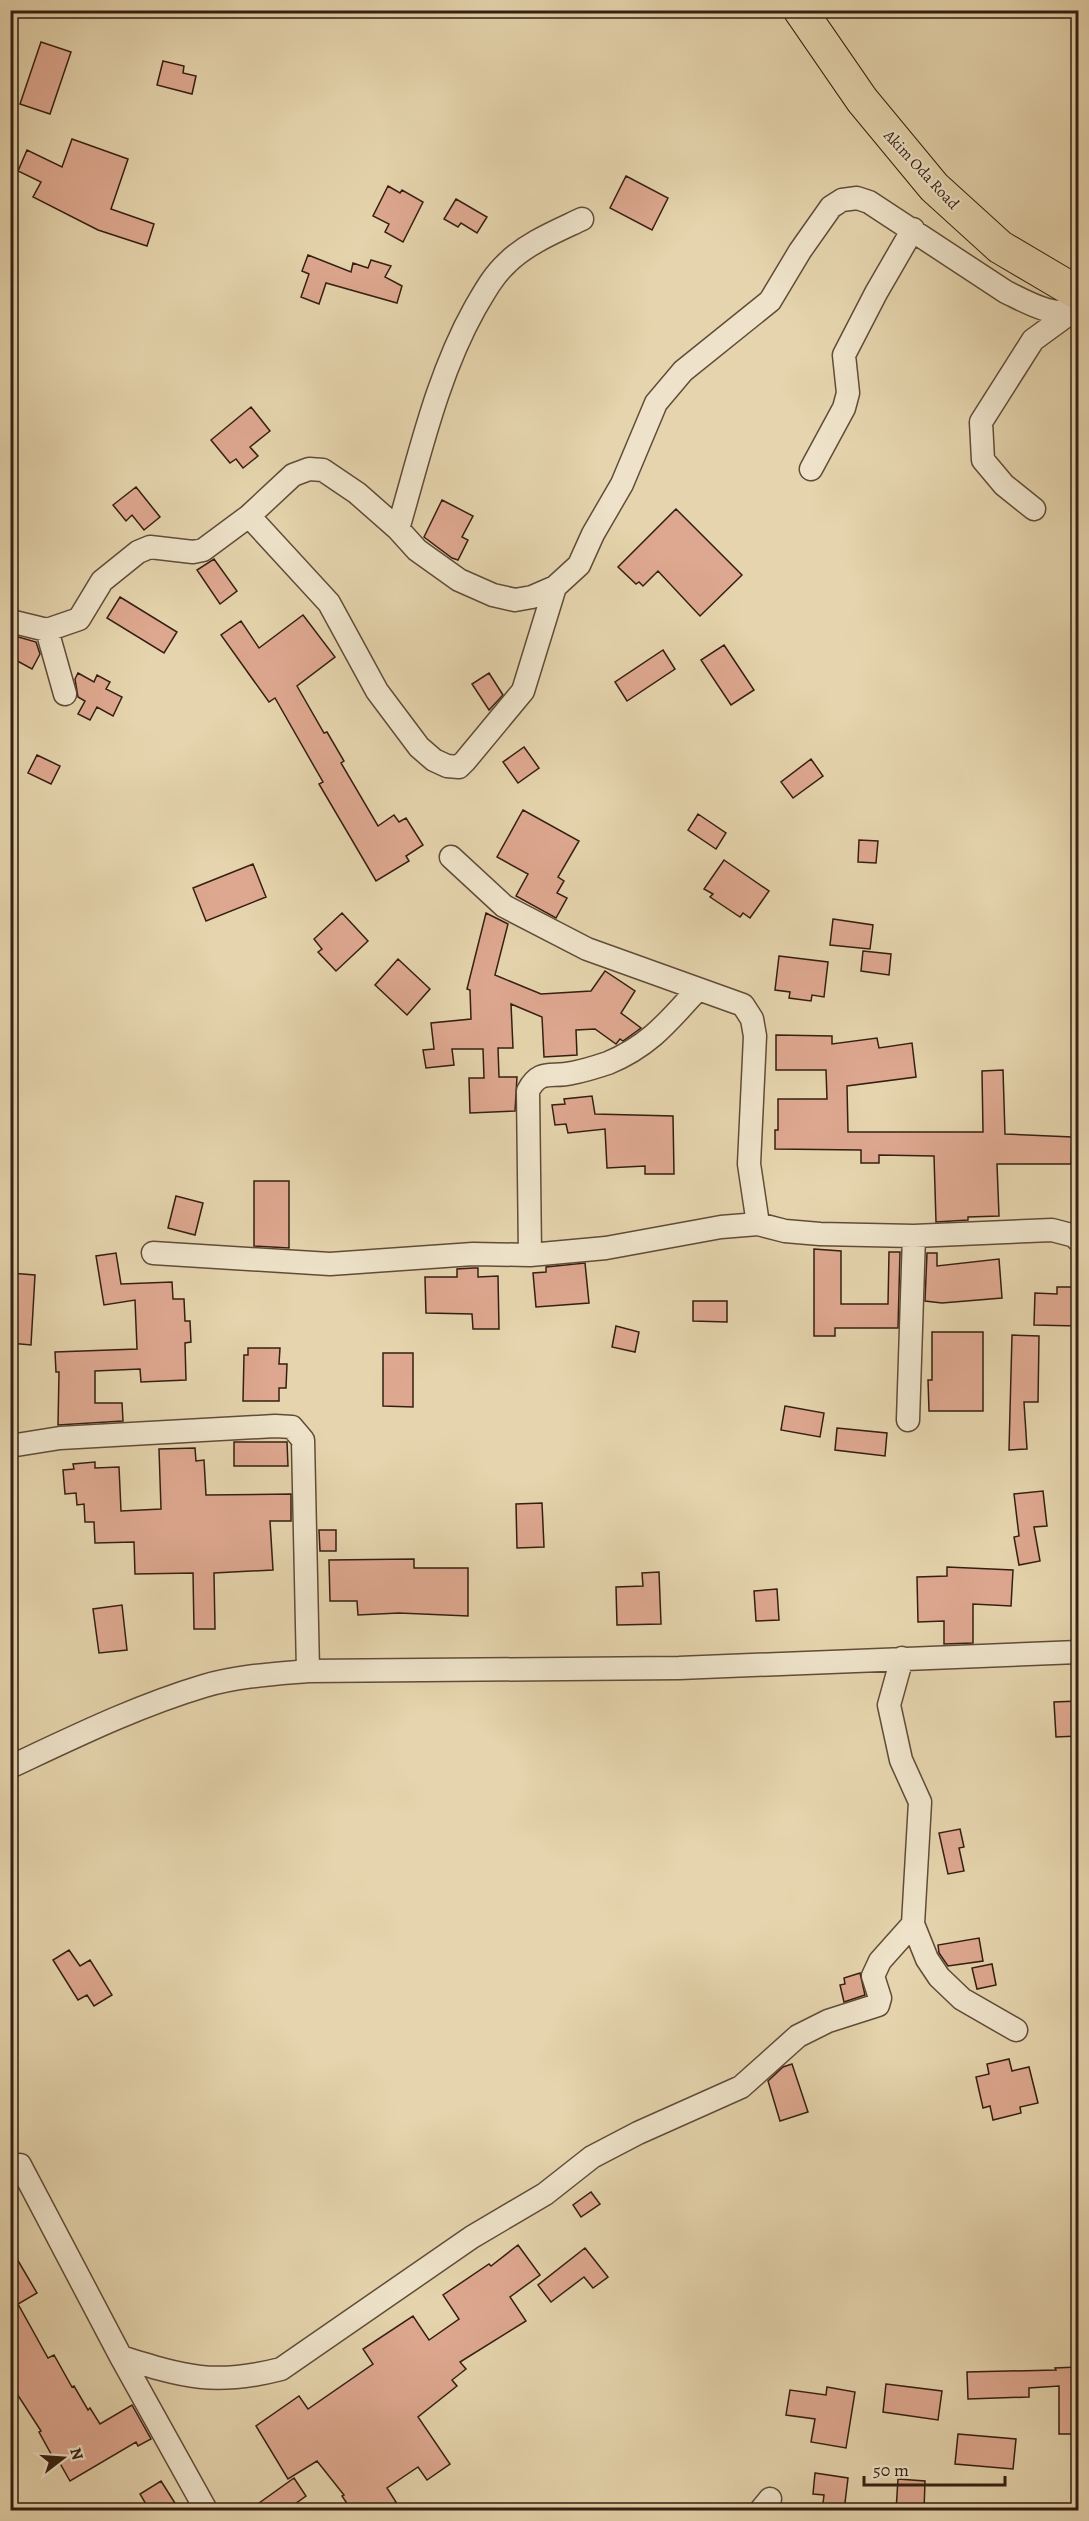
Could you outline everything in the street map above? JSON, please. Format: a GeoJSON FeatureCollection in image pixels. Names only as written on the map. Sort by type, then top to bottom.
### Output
{"type":"FeatureCollection","features":[{"type":"Feature","properties":{"kind":"main road","name":"Akim Oda Road"},"geometry":{"type":"LineString","coordinates":[[800,10],[861,100],[934,187],[1000,247],[1076,305]]}},
{"type":"Feature","properties":{"kind":"street"},"geometry":{"type":"LineString","coordinates":[[10,621],[47,630],[79,619],[102,581],[138,552],[150,547],[193,552],[203,550],[249,516],[293,475],[309,469],[323,470],[357,493],[398,529],[417,550],[459,580],[493,595],[515,600],[532,597],[555,587],[579,565],[593,534],[621,484],[656,403],[683,372],[770,301],[800,251],[831,207],[842,200],[857,198],[869,202],[1006,292],[1053,312],[1076,305]]}},
{"type":"Feature","properties":{"kind":"street"},"geometry":{"type":"LineString","coordinates":[[398,529],[436,400],[457,341],[491,279],[508,261],[527,248],[582,219]]}},
{"type":"Feature","properties":{"kind":"street"},"geometry":{"type":"LineString","coordinates":[[812,469],[844,408],[848,393],[844,355],[913,229]]}},
{"type":"Feature","properties":{"kind":"street"},"geometry":{"type":"LineString","coordinates":[[1034,509],[1004,485],[983,460],[981,422],[1033,340],[1076,305]]}},
{"type":"Feature","properties":{"kind":"street"},"geometry":{"type":"LineString","coordinates":[[249,516],[328,603],[377,691],[419,747],[434,760],[447,766],[459,767],[523,691],[555,587]]}},
{"type":"Feature","properties":{"kind":"street"},"geometry":{"type":"LineString","coordinates":[[47,630],[65,694]]}},
{"type":"Feature","properties":{"kind":"street"},"geometry":{"type":"LineString","coordinates":[[451,857],[504,906],[587,950],[642,967],[697,990],[744,1005],[752,1019],[755,1036],[749,1164],[758,1224]]}},
{"type":"Feature","properties":{"kind":"street"},"geometry":{"type":"LineString","coordinates":[[530,1255],[528,1090],[533,1081],[542,1075],[570,1074],[607,1063],[640,1046],[657,1035],[697,990]]}},
{"type":"Feature","properties":{"kind":"street"},"geometry":{"type":"LineString","coordinates":[[153,1253],[330,1264],[473,1254],[530,1255],[606,1248],[722,1227],[758,1224],[785,1231],[820,1234],[914,1236],[1052,1230],[1075,1236],[1078,1240]]}},
{"type":"Feature","properties":{"kind":"street"},"geometry":{"type":"LineString","coordinates":[[908,1420],[914,1236]]}},
{"type":"Feature","properties":{"kind":"street"},"geometry":{"type":"LineString","coordinates":[[10,1446],[60,1438],[275,1426],[292,1427],[303,1440],[308,1671]]}},
{"type":"Feature","properties":{"kind":"street"},"geometry":{"type":"LineString","coordinates":[[10,1767],[104,1724],[206,1685],[259,1675],[308,1671],[679,1668],[1078,1652]]}},
{"type":"Feature","properties":{"kind":"street"},"geometry":{"type":"LineString","coordinates":[[902,1658],[889,1705],[901,1760],[920,1802],[913,1924],[927,1959],[939,1977],[962,1999],[1016,2030]]}},
{"type":"Feature","properties":{"kind":"street"},"geometry":{"type":"LineString","coordinates":[[121,2357],[168,2372],[214,2380],[248,2378],[281,2369],[472,2237],[545,2194],[592,2157],[638,2133],[741,2087],[798,2036],[828,2021],[878,2005],[880,1998],[873,1976],[880,1961],[913,1924]]}},
{"type":"Feature","properties":{"kind":"street"},"geometry":{"type":"LineString","coordinates":[[14,2162],[206,2511]]}},
{"type":"Feature","properties":{"kind":"building"},"geometry":{"type":"Polygon","coordinates":[[[41,42],[71,52],[50,114],[20,104],[41,42]]]}},
{"type":"Feature","properties":{"kind":"building"},"geometry":{"type":"Polygon","coordinates":[[[163,61],[184,66],[183,73],[196,76],[192,94],[157,85],[163,61]]]}},
{"type":"Feature","properties":{"kind":"building"},"geometry":{"type":"Polygon","coordinates":[[[72,139],[128,159],[111,209],[154,224],[147,246],[98,230],[33,197],[41,182],[18,171],[27,150],[62,167],[72,139]]]}},
{"type":"Feature","properties":{"kind":"building"},"geometry":{"type":"Polygon","coordinates":[[[626,176],[668,198],[652,230],[610,208],[626,176]]]}},
{"type":"Feature","properties":{"kind":"building"},"geometry":{"type":"Polygon","coordinates":[[[388,186],[400,193],[402,190],[423,202],[403,242],[385,232],[389,224],[373,216],[388,186]]]}},
{"type":"Feature","properties":{"kind":"building"},"geometry":{"type":"Polygon","coordinates":[[[456,199],[487,217],[477,233],[461,223],[458,227],[444,219],[456,199]]]}},
{"type":"Feature","properties":{"kind":"building"},"geometry":{"type":"Polygon","coordinates":[[[308,255],[351,272],[353,263],[368,268],[371,260],[391,266],[385,277],[402,286],[397,303],[326,283],[319,304],[301,297],[309,274],[302,271],[308,255]]]}},
{"type":"Feature","properties":{"kind":"building"},"geometry":{"type":"Polygon","coordinates":[[[251,407],[270,431],[250,447],[258,456],[243,468],[236,459],[230,463],[211,440],[251,407]]]}},
{"type":"Feature","properties":{"kind":"building"},"geometry":{"type":"Polygon","coordinates":[[[136,487],[160,517],[144,530],[132,515],[126,521],[113,505],[136,487]]]}},
{"type":"Feature","properties":{"kind":"building"},"geometry":{"type":"Polygon","coordinates":[[[442,500],[473,516],[462,537],[468,540],[458,560],[424,537],[442,500]]]}},
{"type":"Feature","properties":{"kind":"building"},"geometry":{"type":"Polygon","coordinates":[[[676,509],[742,575],[700,616],[658,571],[643,586],[639,582],[636,584],[618,567],[676,509]]]}},
{"type":"Feature","properties":{"kind":"building"},"geometry":{"type":"Polygon","coordinates":[[[214,559],[237,591],[220,604],[197,570],[214,559]]]}},
{"type":"Feature","properties":{"kind":"building"},"geometry":{"type":"Polygon","coordinates":[[[120,597],[177,632],[164,653],[107,618],[120,597]]]}},
{"type":"Feature","properties":{"kind":"building"},"geometry":{"type":"Polygon","coordinates":[[[303,615],[335,657],[297,686],[324,733],[327,732],[344,761],[341,763],[378,826],[394,815],[399,822],[406,818],[423,845],[406,856],[409,861],[376,881],[319,784],[323,782],[275,698],[269,702],[221,635],[241,621],[259,648],[303,615]]]}},
{"type":"Feature","properties":{"kind":"building"},"geometry":{"type":"Polygon","coordinates":[[[15,636],[36,642],[40,654],[32,669],[10,657],[10,644],[15,636]]]}},
{"type":"Feature","properties":{"kind":"building"},"geometry":{"type":"Polygon","coordinates":[[[724,645],[754,690],[731,705],[701,660],[724,645]]]}},
{"type":"Feature","properties":{"kind":"building"},"geometry":{"type":"Polygon","coordinates":[[[663,650],[675,669],[627,701],[615,682],[663,650]]]}},
{"type":"Feature","properties":{"kind":"building"},"geometry":{"type":"Polygon","coordinates":[[[78,673],[94,682],[97,675],[110,682],[106,689],[122,697],[113,716],[97,707],[90,720],[78,714],[85,701],[78,697],[75,679],[78,673]]]}},
{"type":"Feature","properties":{"kind":"building"},"geometry":{"type":"Polygon","coordinates":[[[489,673],[503,695],[489,710],[472,684],[489,673]]]}},
{"type":"Feature","properties":{"kind":"building"},"geometry":{"type":"Polygon","coordinates":[[[524,747],[539,768],[518,783],[503,762],[524,747]]]}},
{"type":"Feature","properties":{"kind":"building"},"geometry":{"type":"Polygon","coordinates":[[[37,755],[60,766],[51,784],[28,773],[37,755]]]}},
{"type":"Feature","properties":{"kind":"building"},"geometry":{"type":"Polygon","coordinates":[[[811,759],[823,776],[793,798],[781,782],[811,759]]]}},
{"type":"Feature","properties":{"kind":"building"},"geometry":{"type":"Polygon","coordinates":[[[523,810],[579,841],[558,877],[564,881],[557,893],[567,898],[556,918],[516,896],[528,874],[497,857],[523,810]]]}},
{"type":"Feature","properties":{"kind":"building"},"geometry":{"type":"Polygon","coordinates":[[[698,814],[726,833],[716,849],[688,830],[698,814]]]}},
{"type":"Feature","properties":{"kind":"building"},"geometry":{"type":"Polygon","coordinates":[[[859,840],[878,841],[876,863],[858,862],[859,840]]]}},
{"type":"Feature","properties":{"kind":"building"},"geometry":{"type":"Polygon","coordinates":[[[724,860],[769,891],[750,918],[743,913],[740,917],[710,897],[713,894],[704,889],[724,860]]]}},
{"type":"Feature","properties":{"kind":"building"},"geometry":{"type":"Polygon","coordinates":[[[253,864],[266,897],[206,921],[193,888],[253,864]]]}},
{"type":"Feature","properties":{"kind":"building"},"geometry":{"type":"Polygon","coordinates":[[[342,913],[368,941],[336,971],[318,952],[322,949],[314,939],[342,913]]]}},
{"type":"Feature","properties":{"kind":"building"},"geometry":{"type":"Polygon","coordinates":[[[486,913],[508,924],[495,975],[541,994],[591,991],[605,971],[635,991],[621,1013],[641,1028],[623,1041],[620,1039],[616,1044],[595,1029],[576,1030],[577,1055],[544,1057],[542,1017],[511,1004],[513,1048],[498,1048],[499,1077],[517,1077],[515,1111],[470,1113],[469,1078],[484,1078],[483,1049],[452,1049],[454,1065],[426,1068],[423,1050],[434,1049],[431,1023],[471,1019],[470,990],[467,989],[486,913]]]}},
{"type":"Feature","properties":{"kind":"building"},"geometry":{"type":"Polygon","coordinates":[[[833,919],[873,925],[870,949],[830,945],[833,919]]]}},
{"type":"Feature","properties":{"kind":"building"},"geometry":{"type":"Polygon","coordinates":[[[863,951],[891,954],[889,975],[861,971],[863,951]]]}},
{"type":"Feature","properties":{"kind":"building"},"geometry":{"type":"Polygon","coordinates":[[[779,956],[828,962],[824,997],[812,995],[811,1001],[789,998],[790,992],[775,990],[779,956]]]}},
{"type":"Feature","properties":{"kind":"building"},"geometry":{"type":"Polygon","coordinates":[[[398,959],[430,989],[407,1015],[375,985],[398,959]]]}},
{"type":"Feature","properties":{"kind":"building"},"geometry":{"type":"Polygon","coordinates":[[[776,1035],[832,1036],[832,1044],[877,1038],[879,1048],[912,1043],[916,1077],[847,1086],[848,1132],[983,1132],[982,1071],[1003,1070],[1005,1134],[1072,1137],[1071,1164],[997,1164],[999,1216],[968,1217],[968,1220],[936,1222],[934,1156],[879,1155],[879,1163],[861,1163],[861,1150],[775,1149],[775,1130],[778,1130],[778,1099],[827,1099],[826,1070],[776,1070],[776,1035]]]}},
{"type":"Feature","properties":{"kind":"building"},"geometry":{"type":"Polygon","coordinates":[[[592,1096],[595,1114],[673,1116],[674,1174],[645,1174],[645,1166],[607,1168],[605,1129],[568,1133],[566,1124],[555,1125],[552,1105],[565,1104],[564,1099],[592,1096]]]}},
{"type":"Feature","properties":{"kind":"building"},"geometry":{"type":"Polygon","coordinates":[[[254,1181],[289,1181],[289,1248],[254,1246],[254,1181]]]}},
{"type":"Feature","properties":{"kind":"building"},"geometry":{"type":"Polygon","coordinates":[[[176,1196],[203,1203],[195,1235],[168,1228],[176,1196]]]}},
{"type":"Feature","properties":{"kind":"building"},"geometry":{"type":"Polygon","coordinates":[[[814,1249],[841,1251],[841,1304],[888,1304],[889,1252],[900,1252],[898,1328],[835,1328],[835,1336],[814,1336],[814,1249]]]}},
{"type":"Feature","properties":{"kind":"building"},"geometry":{"type":"Polygon","coordinates":[[[116,1253],[121,1284],[172,1282],[173,1299],[184,1299],[185,1321],[190,1321],[191,1342],[185,1343],[186,1380],[141,1382],[140,1369],[95,1371],[95,1403],[122,1403],[123,1421],[58,1425],[59,1372],[56,1372],[55,1352],[137,1349],[135,1300],[104,1305],[96,1256],[116,1253]]]}},
{"type":"Feature","properties":{"kind":"building"},"geometry":{"type":"Polygon","coordinates":[[[927,1253],[937,1253],[937,1266],[999,1259],[1002,1298],[942,1303],[925,1301],[927,1253]]]}},
{"type":"Feature","properties":{"kind":"building"},"geometry":{"type":"Polygon","coordinates":[[[585,1263],[589,1303],[536,1307],[533,1273],[546,1272],[546,1267],[585,1263]]]}},
{"type":"Feature","properties":{"kind":"building"},"geometry":{"type":"Polygon","coordinates":[[[478,1268],[478,1277],[498,1276],[499,1329],[473,1329],[472,1314],[426,1313],[425,1277],[457,1277],[457,1269],[478,1268]]]}},
{"type":"Feature","properties":{"kind":"building"},"geometry":{"type":"Polygon","coordinates":[[[10,1273],[35,1275],[31,1345],[10,1343],[10,1273]]]}},
{"type":"Feature","properties":{"kind":"building"},"geometry":{"type":"Polygon","coordinates":[[[1057,1287],[1074,1287],[1074,1294],[1078,1294],[1078,1326],[1034,1325],[1035,1293],[1057,1294],[1057,1287]]]}},
{"type":"Feature","properties":{"kind":"building"},"geometry":{"type":"Polygon","coordinates":[[[693,1301],[727,1301],[727,1322],[693,1321],[693,1301]]]}},
{"type":"Feature","properties":{"kind":"building"},"geometry":{"type":"Polygon","coordinates":[[[616,1326],[639,1332],[635,1352],[612,1347],[616,1326]]]}},
{"type":"Feature","properties":{"kind":"building"},"geometry":{"type":"Polygon","coordinates":[[[932,1332],[983,1332],[983,1411],[929,1411],[928,1380],[932,1380],[932,1332]]]}},
{"type":"Feature","properties":{"kind":"building"},"geometry":{"type":"Polygon","coordinates":[[[1012,1335],[1039,1336],[1038,1402],[1024,1402],[1027,1449],[1009,1450],[1012,1335]]]}},
{"type":"Feature","properties":{"kind":"building"},"geometry":{"type":"Polygon","coordinates":[[[248,1348],[280,1348],[279,1364],[287,1364],[286,1388],[279,1388],[279,1401],[243,1401],[244,1355],[248,1355],[248,1348]]]}},
{"type":"Feature","properties":{"kind":"building"},"geometry":{"type":"Polygon","coordinates":[[[383,1353],[413,1353],[413,1407],[383,1406],[383,1353]]]}},
{"type":"Feature","properties":{"kind":"building"},"geometry":{"type":"Polygon","coordinates":[[[785,1406],[824,1413],[820,1437],[781,1430],[785,1406]]]}},
{"type":"Feature","properties":{"kind":"building"},"geometry":{"type":"Polygon","coordinates":[[[837,1428],[887,1433],[885,1456],[835,1450],[837,1428]]]}},
{"type":"Feature","properties":{"kind":"building"},"geometry":{"type":"Polygon","coordinates":[[[234,1442],[287,1442],[288,1466],[234,1466],[234,1442]]]}},
{"type":"Feature","properties":{"kind":"building"},"geometry":{"type":"Polygon","coordinates":[[[195,1448],[196,1461],[204,1460],[206,1495],[291,1494],[291,1521],[270,1521],[273,1570],[214,1573],[215,1629],[194,1629],[193,1573],[135,1574],[134,1542],[95,1543],[94,1522],[85,1522],[84,1504],[77,1505],[76,1493],[65,1494],[63,1470],[74,1469],[73,1464],[95,1462],[95,1468],[119,1467],[121,1511],[161,1509],[159,1449],[195,1448]]]}},
{"type":"Feature","properties":{"kind":"building"},"geometry":{"type":"Polygon","coordinates":[[[1043,1491],[1047,1526],[1034,1527],[1040,1561],[1019,1565],[1014,1537],[1019,1536],[1014,1494],[1043,1491]]]}},
{"type":"Feature","properties":{"kind":"building"},"geometry":{"type":"Polygon","coordinates":[[[542,1503],[544,1547],[517,1548],[516,1504],[542,1503]]]}},
{"type":"Feature","properties":{"kind":"building"},"geometry":{"type":"Polygon","coordinates":[[[319,1530],[336,1530],[336,1551],[320,1551],[319,1530]]]}},
{"type":"Feature","properties":{"kind":"building"},"geometry":{"type":"Polygon","coordinates":[[[414,1559],[414,1568],[468,1568],[468,1616],[399,1613],[358,1615],[357,1601],[330,1601],[329,1560],[414,1559]]]}},
{"type":"Feature","properties":{"kind":"building"},"geometry":{"type":"Polygon","coordinates":[[[947,1567],[1013,1570],[1011,1606],[973,1604],[973,1643],[944,1644],[944,1621],[918,1622],[917,1577],[947,1576],[947,1567]]]}},
{"type":"Feature","properties":{"kind":"building"},"geometry":{"type":"Polygon","coordinates":[[[659,1572],[661,1624],[617,1625],[616,1587],[643,1586],[642,1573],[659,1572]]]}},
{"type":"Feature","properties":{"kind":"building"},"geometry":{"type":"Polygon","coordinates":[[[777,1589],[779,1620],[756,1621],[754,1591],[777,1589]]]}},
{"type":"Feature","properties":{"kind":"building"},"geometry":{"type":"Polygon","coordinates":[[[122,1605],[127,1650],[99,1653],[93,1609],[122,1605]]]}},
{"type":"Feature","properties":{"kind":"building"},"geometry":{"type":"Polygon","coordinates":[[[1078,1701],[1078,1736],[1056,1737],[1054,1702],[1078,1701]]]}},
{"type":"Feature","properties":{"kind":"building"},"geometry":{"type":"Polygon","coordinates":[[[960,1829],[964,1847],[959,1848],[964,1871],[948,1874],[939,1833],[960,1829]]]}},
{"type":"Feature","properties":{"kind":"building"},"geometry":{"type":"Polygon","coordinates":[[[979,1938],[983,1961],[948,1966],[939,1953],[938,1945],[979,1938]]]}},
{"type":"Feature","properties":{"kind":"building"},"geometry":{"type":"Polygon","coordinates":[[[69,1950],[80,1966],[90,1960],[112,1995],[94,2006],[87,1995],[78,2000],[53,1960],[69,1950]]]}},
{"type":"Feature","properties":{"kind":"building"},"geometry":{"type":"Polygon","coordinates":[[[992,1964],[996,1985],[977,1989],[972,1968],[992,1964]]]}},
{"type":"Feature","properties":{"kind":"building"},"geometry":{"type":"Polygon","coordinates":[[[860,1973],[865,1995],[844,2002],[840,1985],[845,1984],[844,1978],[860,1973]]]}},
{"type":"Feature","properties":{"kind":"building"},"geometry":{"type":"Polygon","coordinates":[[[1009,2059],[1012,2071],[1029,2067],[1038,2103],[1020,2107],[1021,2113],[993,2120],[990,2106],[983,2108],[976,2077],[989,2074],[987,2064],[1009,2059]]]}},
{"type":"Feature","properties":{"kind":"building"},"geometry":{"type":"Polygon","coordinates":[[[792,2064],[808,2112],[780,2121],[768,2081],[783,2067],[792,2064]]]}},
{"type":"Feature","properties":{"kind":"building"},"geometry":{"type":"Polygon","coordinates":[[[591,2192],[600,2204],[581,2217],[573,2205],[591,2192]]]}},
{"type":"Feature","properties":{"kind":"building"},"geometry":{"type":"Polygon","coordinates":[[[518,2245],[540,2275],[510,2297],[526,2321],[460,2362],[466,2369],[452,2380],[457,2386],[418,2417],[450,2464],[427,2480],[418,2467],[387,2488],[396,2502],[383,2511],[352,2511],[342,2496],[344,2495],[317,2461],[288,2479],[256,2426],[299,2396],[308,2409],[373,2364],[363,2349],[413,2316],[429,2340],[459,2319],[443,2295],[489,2264],[491,2266],[518,2245]]]}},
{"type":"Feature","properties":{"kind":"building"},"geometry":{"type":"Polygon","coordinates":[[[10,2247],[37,2293],[18,2304],[48,2358],[54,2355],[72,2387],[74,2386],[88,2410],[90,2408],[100,2424],[132,2405],[151,2439],[138,2446],[136,2442],[70,2481],[58,2460],[55,2461],[39,2432],[41,2431],[10,2383],[10,2247]]]}},
{"type":"Feature","properties":{"kind":"building"},"geometry":{"type":"Polygon","coordinates":[[[585,2248],[608,2277],[593,2288],[584,2277],[551,2302],[538,2285],[585,2248]]]}},
{"type":"Feature","properties":{"kind":"building"},"geometry":{"type":"Polygon","coordinates":[[[1077,2367],[1078,2434],[1059,2434],[1059,2386],[1029,2388],[1029,2397],[968,2399],[967,2372],[1056,2370],[1055,2368],[1077,2367]]]}},
{"type":"Feature","properties":{"kind":"building"},"geometry":{"type":"Polygon","coordinates":[[[886,2384],[942,2391],[938,2420],[883,2412],[886,2384]]]}},
{"type":"Feature","properties":{"kind":"building"},"geometry":{"type":"Polygon","coordinates":[[[827,2387],[855,2392],[846,2448],[811,2442],[815,2419],[786,2415],[790,2390],[826,2395],[827,2387]]]}},
{"type":"Feature","properties":{"kind":"building"},"geometry":{"type":"Polygon","coordinates":[[[958,2434],[1016,2439],[1013,2469],[955,2464],[958,2434]]]}},
{"type":"Feature","properties":{"kind":"building"},"geometry":{"type":"Polygon","coordinates":[[[815,2473],[848,2478],[844,2511],[822,2511],[824,2495],[813,2494],[815,2473]]]}},
{"type":"Feature","properties":{"kind":"building"},"geometry":{"type":"Polygon","coordinates":[[[294,2478],[306,2496],[285,2511],[248,2511],[294,2478]]]}},
{"type":"Feature","properties":{"kind":"building"},"geometry":{"type":"Polygon","coordinates":[[[898,2479],[925,2481],[924,2511],[896,2511],[898,2479]]]}},
{"type":"Feature","properties":{"kind":"building"},"geometry":{"type":"Polygon","coordinates":[[[161,2481],[180,2511],[150,2511],[140,2494],[161,2481]]]}}]}
